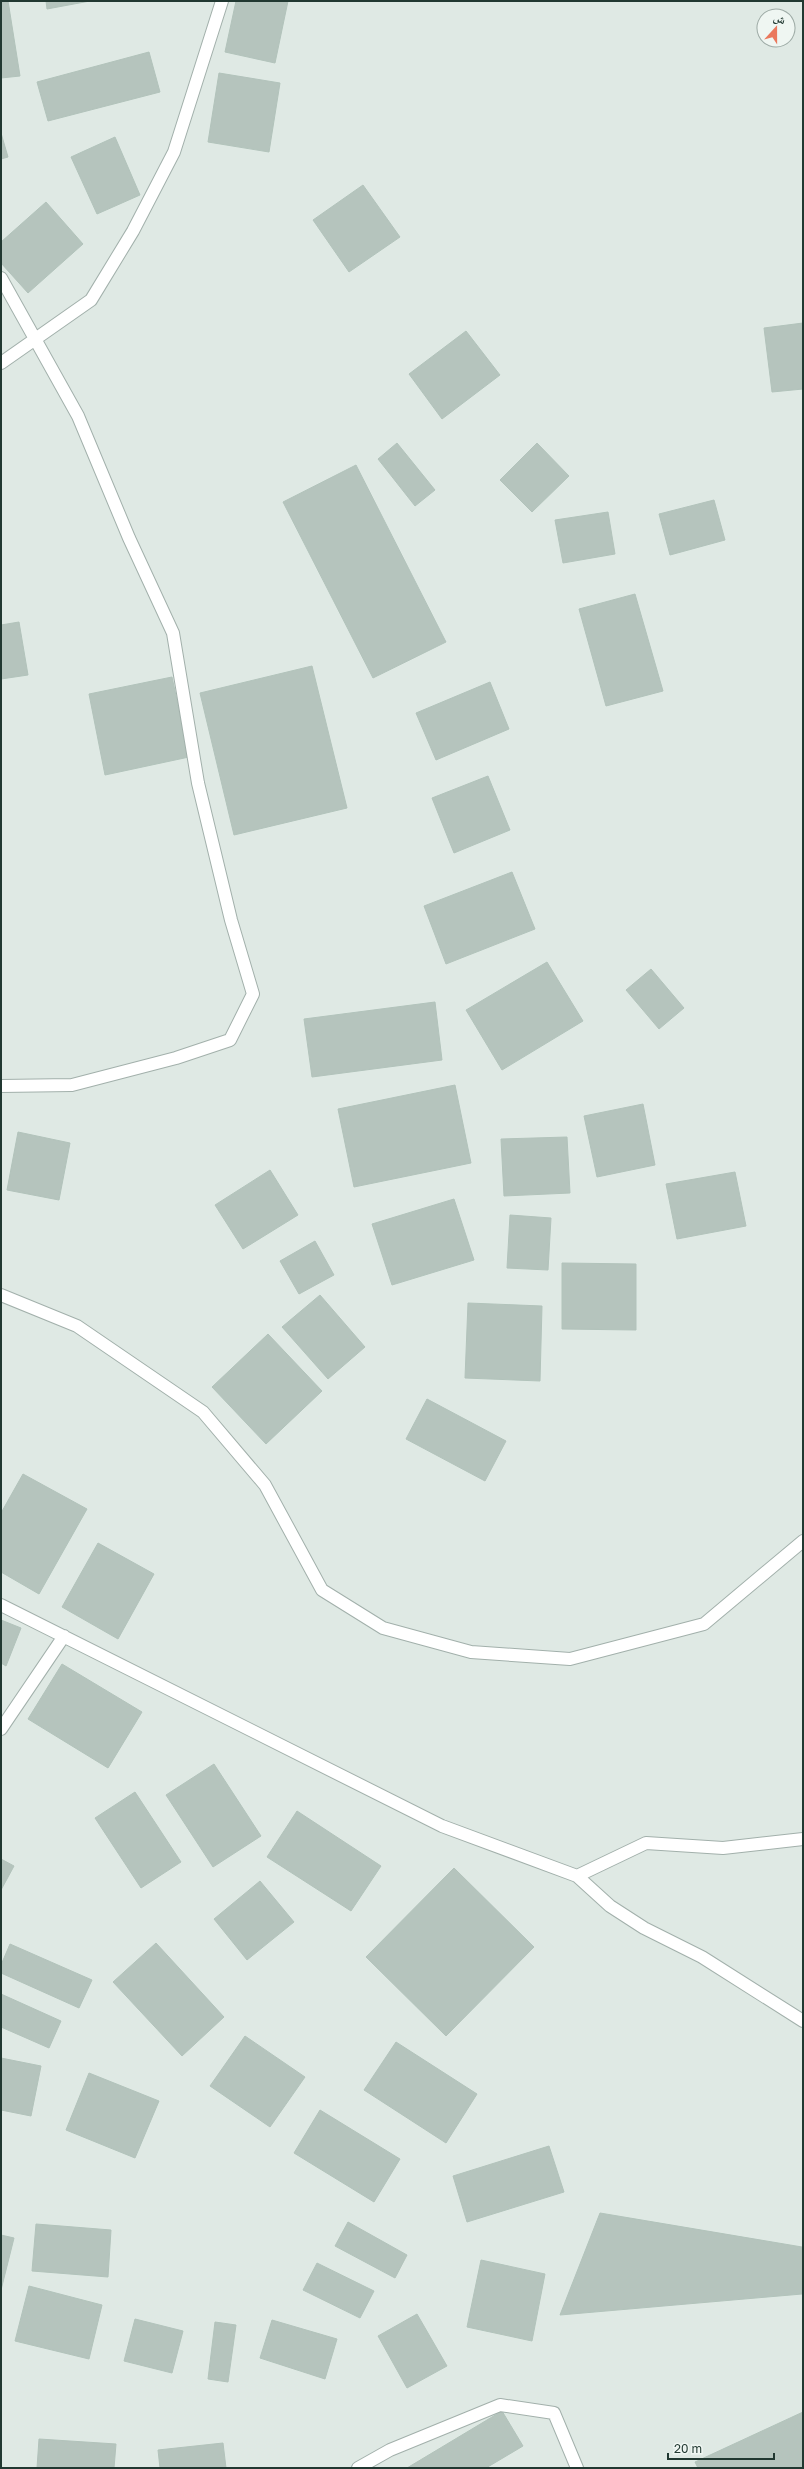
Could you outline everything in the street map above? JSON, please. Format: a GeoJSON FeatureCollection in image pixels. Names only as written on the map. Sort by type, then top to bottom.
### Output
{"type":"FeatureCollection","features":[{"type":"Feature","properties":{"kind":"street"},"geometry":{"type":"LineString","coordinates":[[1,363],[91,300],[133,232],[174,152],[222,1]]}},
{"type":"Feature","properties":{"kind":"street"},"geometry":{"type":"LineString","coordinates":[[1,278],[78,416],[129,538],[173,634],[198,784],[231,920],[253,994],[230,1040],[176,1058],[72,1085],[1,1086]]}},
{"type":"Feature","properties":{"kind":"street"},"geometry":{"type":"LineString","coordinates":[[1,1295],[77,1326],[203,1412],[265,1485],[322,1590],[383,1628],[471,1652],[570,1659],[704,1624],[803,1541]]}},
{"type":"Feature","properties":{"kind":"street"},"geometry":{"type":"LineString","coordinates":[[1,1605],[442,1826],[577,1876],[610,1906],[644,1928],[702,1957],[803,2021]]}},
{"type":"Feature","properties":{"kind":"street"},"geometry":{"type":"LineString","coordinates":[[1,1729],[64,1636]]}},
{"type":"Feature","properties":{"kind":"street"},"geometry":{"type":"LineString","coordinates":[[577,1876],[646,1843],[723,1848],[803,1839]]}},
{"type":"Feature","properties":{"kind":"street"},"geometry":{"type":"LineString","coordinates":[[358,2468],[390,2450],[500,2405],[554,2413],[577,2468]]}},
{"type":"Feature","properties":{"kind":"building"},"geometry":{"type":"Polygon","coordinates":[[[1,1],[8,1],[20,76],[1,78],[1,1]]]}},
{"type":"Feature","properties":{"kind":"building"},"geometry":{"type":"Polygon","coordinates":[[[46,1],[90,1],[47,9],[46,1]]]}},
{"type":"Feature","properties":{"kind":"building"},"geometry":{"type":"Polygon","coordinates":[[[236,1],[288,1],[275,63],[225,52],[236,1]]]}},
{"type":"Feature","properties":{"kind":"building"},"geometry":{"type":"Polygon","coordinates":[[[149,52],[160,92],[48,121],[37,82],[149,52]]]}},
{"type":"Feature","properties":{"kind":"building"},"geometry":{"type":"Polygon","coordinates":[[[219,73],[280,83],[269,152],[208,142],[219,73]]]}},
{"type":"Feature","properties":{"kind":"building"},"geometry":{"type":"Polygon","coordinates":[[[1,133],[8,157],[1,159],[1,133]]]}},
{"type":"Feature","properties":{"kind":"building"},"geometry":{"type":"Polygon","coordinates":[[[115,137],[140,195],[97,214],[71,157],[115,137]]]}},
{"type":"Feature","properties":{"kind":"building"},"geometry":{"type":"Polygon","coordinates":[[[363,185],[400,237],[349,272],[313,220],[363,185]]]}},
{"type":"Feature","properties":{"kind":"building"},"geometry":{"type":"Polygon","coordinates":[[[46,202],[83,244],[28,293],[1,263],[1,242],[46,202]]]}},
{"type":"Feature","properties":{"kind":"building"},"geometry":{"type":"Polygon","coordinates":[[[803,323],[803,389],[772,392],[764,328],[803,323]]]}},
{"type":"Feature","properties":{"kind":"building"},"geometry":{"type":"Polygon","coordinates":[[[466,331],[500,375],[442,419],[409,374],[466,331]]]}},
{"type":"Feature","properties":{"kind":"building"},"geometry":{"type":"Polygon","coordinates":[[[397,443],[435,490],[415,506],[378,459],[397,443]]]}},
{"type":"Feature","properties":{"kind":"building"},"geometry":{"type":"Polygon","coordinates":[[[537,443],[569,476],[532,512],[500,480],[537,443]]]}},
{"type":"Feature","properties":{"kind":"building"},"geometry":{"type":"Polygon","coordinates":[[[356,465],[446,642],[373,678],[283,502],[356,465]]]}},
{"type":"Feature","properties":{"kind":"building"},"geometry":{"type":"Polygon","coordinates":[[[714,500],[725,540],[670,555],[659,514],[714,500]]]}},
{"type":"Feature","properties":{"kind":"building"},"geometry":{"type":"Polygon","coordinates":[[[608,512],[615,554],[563,563],[555,520],[608,512]]]}},
{"type":"Feature","properties":{"kind":"building"},"geometry":{"type":"Polygon","coordinates":[[[635,594],[663,691],[606,706],[579,609],[635,594]]]}},
{"type":"Feature","properties":{"kind":"building"},"geometry":{"type":"Polygon","coordinates":[[[19,622],[28,675],[1,679],[1,625],[19,622]]]}},
{"type":"Feature","properties":{"kind":"building"},"geometry":{"type":"Polygon","coordinates":[[[312,666],[347,808],[234,835],[200,693],[312,666]]]}},
{"type":"Feature","properties":{"kind":"building"},"geometry":{"type":"Polygon","coordinates":[[[172,677],[189,757],[105,775],[89,694],[172,677]]]}},
{"type":"Feature","properties":{"kind":"building"},"geometry":{"type":"Polygon","coordinates":[[[490,682],[509,729],[436,760],[416,713],[490,682]]]}},
{"type":"Feature","properties":{"kind":"building"},"geometry":{"type":"Polygon","coordinates":[[[488,776],[510,830],[454,853],[432,798],[488,776]]]}},
{"type":"Feature","properties":{"kind":"building"},"geometry":{"type":"Polygon","coordinates":[[[512,872],[535,929],[446,964],[424,906],[512,872]]]}},
{"type":"Feature","properties":{"kind":"building"},"geometry":{"type":"Polygon","coordinates":[[[547,962],[583,1021],[502,1070],[466,1010],[547,962]]]}},
{"type":"Feature","properties":{"kind":"building"},"geometry":{"type":"Polygon","coordinates":[[[651,969],[684,1008],[659,1029],[626,990],[651,969]]]}},
{"type":"Feature","properties":{"kind":"building"},"geometry":{"type":"Polygon","coordinates":[[[435,1002],[442,1060],[312,1077],[304,1019],[435,1002]]]}},
{"type":"Feature","properties":{"kind":"building"},"geometry":{"type":"Polygon","coordinates":[[[455,1085],[471,1163],[354,1187],[338,1109],[455,1085]]]}},
{"type":"Feature","properties":{"kind":"building"},"geometry":{"type":"Polygon","coordinates":[[[643,1104],[655,1165],[597,1177],[584,1116],[643,1104]]]}},
{"type":"Feature","properties":{"kind":"building"},"geometry":{"type":"Polygon","coordinates":[[[18,1132],[70,1143],[59,1200],[7,1190],[18,1132]]]}},
{"type":"Feature","properties":{"kind":"building"},"geometry":{"type":"Polygon","coordinates":[[[567,1137],[570,1193],[504,1196],[501,1139],[567,1137]]]}},
{"type":"Feature","properties":{"kind":"building"},"geometry":{"type":"Polygon","coordinates":[[[270,1170],[298,1215],[243,1249],[215,1205],[270,1170]]]}},
{"type":"Feature","properties":{"kind":"building"},"geometry":{"type":"Polygon","coordinates":[[[735,1172],[746,1226],[677,1239],[666,1184],[735,1172]]]}},
{"type":"Feature","properties":{"kind":"building"},"geometry":{"type":"Polygon","coordinates":[[[454,1199],[474,1260],[392,1285],[372,1224],[454,1199]]]}},
{"type":"Feature","properties":{"kind":"building"},"geometry":{"type":"Polygon","coordinates":[[[510,1215],[551,1218],[548,1270],[507,1268],[510,1215]]]}},
{"type":"Feature","properties":{"kind":"building"},"geometry":{"type":"Polygon","coordinates":[[[315,1241],[334,1275],[299,1294],[280,1261],[315,1241]]]}},
{"type":"Feature","properties":{"kind":"building"},"geometry":{"type":"Polygon","coordinates":[[[562,1263],[636,1264],[636,1330],[562,1329],[562,1263]]]}},
{"type":"Feature","properties":{"kind":"building"},"geometry":{"type":"Polygon","coordinates":[[[320,1295],[365,1347],[328,1379],[282,1327],[320,1295]]]}},
{"type":"Feature","properties":{"kind":"building"},"geometry":{"type":"Polygon","coordinates":[[[468,1303],[542,1306],[540,1381],[465,1378],[468,1303]]]}},
{"type":"Feature","properties":{"kind":"building"},"geometry":{"type":"Polygon","coordinates":[[[268,1334],[322,1391],[266,1444],[212,1387],[268,1334]]]}},
{"type":"Feature","properties":{"kind":"building"},"geometry":{"type":"Polygon","coordinates":[[[427,1399],[506,1441],[485,1481],[406,1439],[427,1399]]]}},
{"type":"Feature","properties":{"kind":"building"},"geometry":{"type":"Polygon","coordinates":[[[23,1474],[87,1509],[39,1594],[1,1572],[1,1513],[23,1474]]]}},
{"type":"Feature","properties":{"kind":"building"},"geometry":{"type":"Polygon","coordinates":[[[98,1543],[154,1574],[118,1639],[62,1607],[98,1543]]]}},
{"type":"Feature","properties":{"kind":"building"},"geometry":{"type":"Polygon","coordinates":[[[1,1620],[21,1628],[6,1666],[1,1663],[1,1620]]]}},
{"type":"Feature","properties":{"kind":"building"},"geometry":{"type":"Polygon","coordinates":[[[62,1664],[142,1712],[108,1768],[28,1719],[62,1664]]]}},
{"type":"Feature","properties":{"kind":"building"},"geometry":{"type":"Polygon","coordinates":[[[214,1764],[261,1836],[213,1867],[166,1795],[214,1764]]]}},
{"type":"Feature","properties":{"kind":"building"},"geometry":{"type":"Polygon","coordinates":[[[135,1792],[181,1862],[141,1888],[95,1818],[135,1792]]]}},
{"type":"Feature","properties":{"kind":"building"},"geometry":{"type":"Polygon","coordinates":[[[297,1811],[381,1866],[351,1911],[267,1857],[297,1811]]]}},
{"type":"Feature","properties":{"kind":"building"},"geometry":{"type":"Polygon","coordinates":[[[1,1859],[14,1866],[1,1890],[1,1859]]]}},
{"type":"Feature","properties":{"kind":"building"},"geometry":{"type":"Polygon","coordinates":[[[454,1868],[534,1947],[446,2036],[366,1957],[454,1868]]]}},
{"type":"Feature","properties":{"kind":"building"},"geometry":{"type":"Polygon","coordinates":[[[260,1881],[294,1922],[247,1960],[214,1919],[260,1881]]]}},
{"type":"Feature","properties":{"kind":"building"},"geometry":{"type":"Polygon","coordinates":[[[156,1943],[224,2017],[182,2056],[113,1982],[156,1943]]]}},
{"type":"Feature","properties":{"kind":"building"},"geometry":{"type":"Polygon","coordinates":[[[10,1944],[92,1980],[79,2008],[1,1973],[1,1965],[10,1944]]]}},
{"type":"Feature","properties":{"kind":"building"},"geometry":{"type":"Polygon","coordinates":[[[1,1994],[61,2021],[49,2048],[1,2027],[1,1994]]]}},
{"type":"Feature","properties":{"kind":"building"},"geometry":{"type":"Polygon","coordinates":[[[245,2036],[305,2077],[270,2127],[210,2086],[245,2036]]]}},
{"type":"Feature","properties":{"kind":"building"},"geometry":{"type":"Polygon","coordinates":[[[396,2042],[477,2094],[446,2143],[364,2090],[396,2042]]]}},
{"type":"Feature","properties":{"kind":"building"},"geometry":{"type":"Polygon","coordinates":[[[1,2058],[41,2066],[31,2116],[1,2110],[1,2058]]]}},
{"type":"Feature","properties":{"kind":"building"},"geometry":{"type":"Polygon","coordinates":[[[89,2073],[159,2101],[135,2158],[66,2130],[89,2073]]]}},
{"type":"Feature","properties":{"kind":"building"},"geometry":{"type":"Polygon","coordinates":[[[320,2110],[400,2159],[374,2202],[294,2153],[320,2110]]]}},
{"type":"Feature","properties":{"kind":"building"},"geometry":{"type":"Polygon","coordinates":[[[549,2146],[564,2192],[467,2222],[453,2176],[549,2146]]]}},
{"type":"Feature","properties":{"kind":"building"},"geometry":{"type":"Polygon","coordinates":[[[600,2213],[802,2247],[802,2294],[560,2315],[600,2213]]]}},
{"type":"Feature","properties":{"kind":"building"},"geometry":{"type":"Polygon","coordinates":[[[348,2222],[407,2255],[395,2278],[335,2246],[348,2222]]]}},
{"type":"Feature","properties":{"kind":"building"},"geometry":{"type":"Polygon","coordinates":[[[36,2224],[111,2230],[108,2277],[32,2271],[36,2224]]]}},
{"type":"Feature","properties":{"kind":"building"},"geometry":{"type":"Polygon","coordinates":[[[1,2235],[14,2238],[1,2290],[1,2235]]]}},
{"type":"Feature","properties":{"kind":"building"},"geometry":{"type":"Polygon","coordinates":[[[481,2260],[545,2274],[532,2341],[467,2327],[481,2260]]]}},
{"type":"Feature","properties":{"kind":"building"},"geometry":{"type":"Polygon","coordinates":[[[317,2263],[374,2291],[360,2318],[303,2290],[317,2263]]]}},
{"type":"Feature","properties":{"kind":"building"},"geometry":{"type":"Polygon","coordinates":[[[29,2286],[102,2305],[89,2359],[15,2341],[29,2286]]]}},
{"type":"Feature","properties":{"kind":"building"},"geometry":{"type":"Polygon","coordinates":[[[417,2314],[447,2366],[407,2388],[378,2336],[417,2314]]]}},
{"type":"Feature","properties":{"kind":"building"},"geometry":{"type":"Polygon","coordinates":[[[135,2319],[183,2331],[172,2373],[124,2361],[135,2319]]]}},
{"type":"Feature","properties":{"kind":"building"},"geometry":{"type":"Polygon","coordinates":[[[272,2320],[337,2339],[325,2379],[260,2358],[272,2320]]]}},
{"type":"Feature","properties":{"kind":"building"},"geometry":{"type":"Polygon","coordinates":[[[215,2322],[236,2325],[228,2382],[208,2379],[215,2322]]]}},
{"type":"Feature","properties":{"kind":"building"},"geometry":{"type":"Polygon","coordinates":[[[502,2411],[523,2446],[486,2468],[407,2468],[502,2411]]]}},
{"type":"Feature","properties":{"kind":"building"},"geometry":{"type":"Polygon","coordinates":[[[803,2412],[803,2468],[698,2468],[695,2462],[803,2412]]]}},
{"type":"Feature","properties":{"kind":"building"},"geometry":{"type":"Polygon","coordinates":[[[39,2439],[116,2444],[114,2468],[37,2468],[39,2439]]]}},
{"type":"Feature","properties":{"kind":"building"},"geometry":{"type":"Polygon","coordinates":[[[223,2443],[226,2468],[160,2468],[158,2450],[223,2443]]]}}]}
